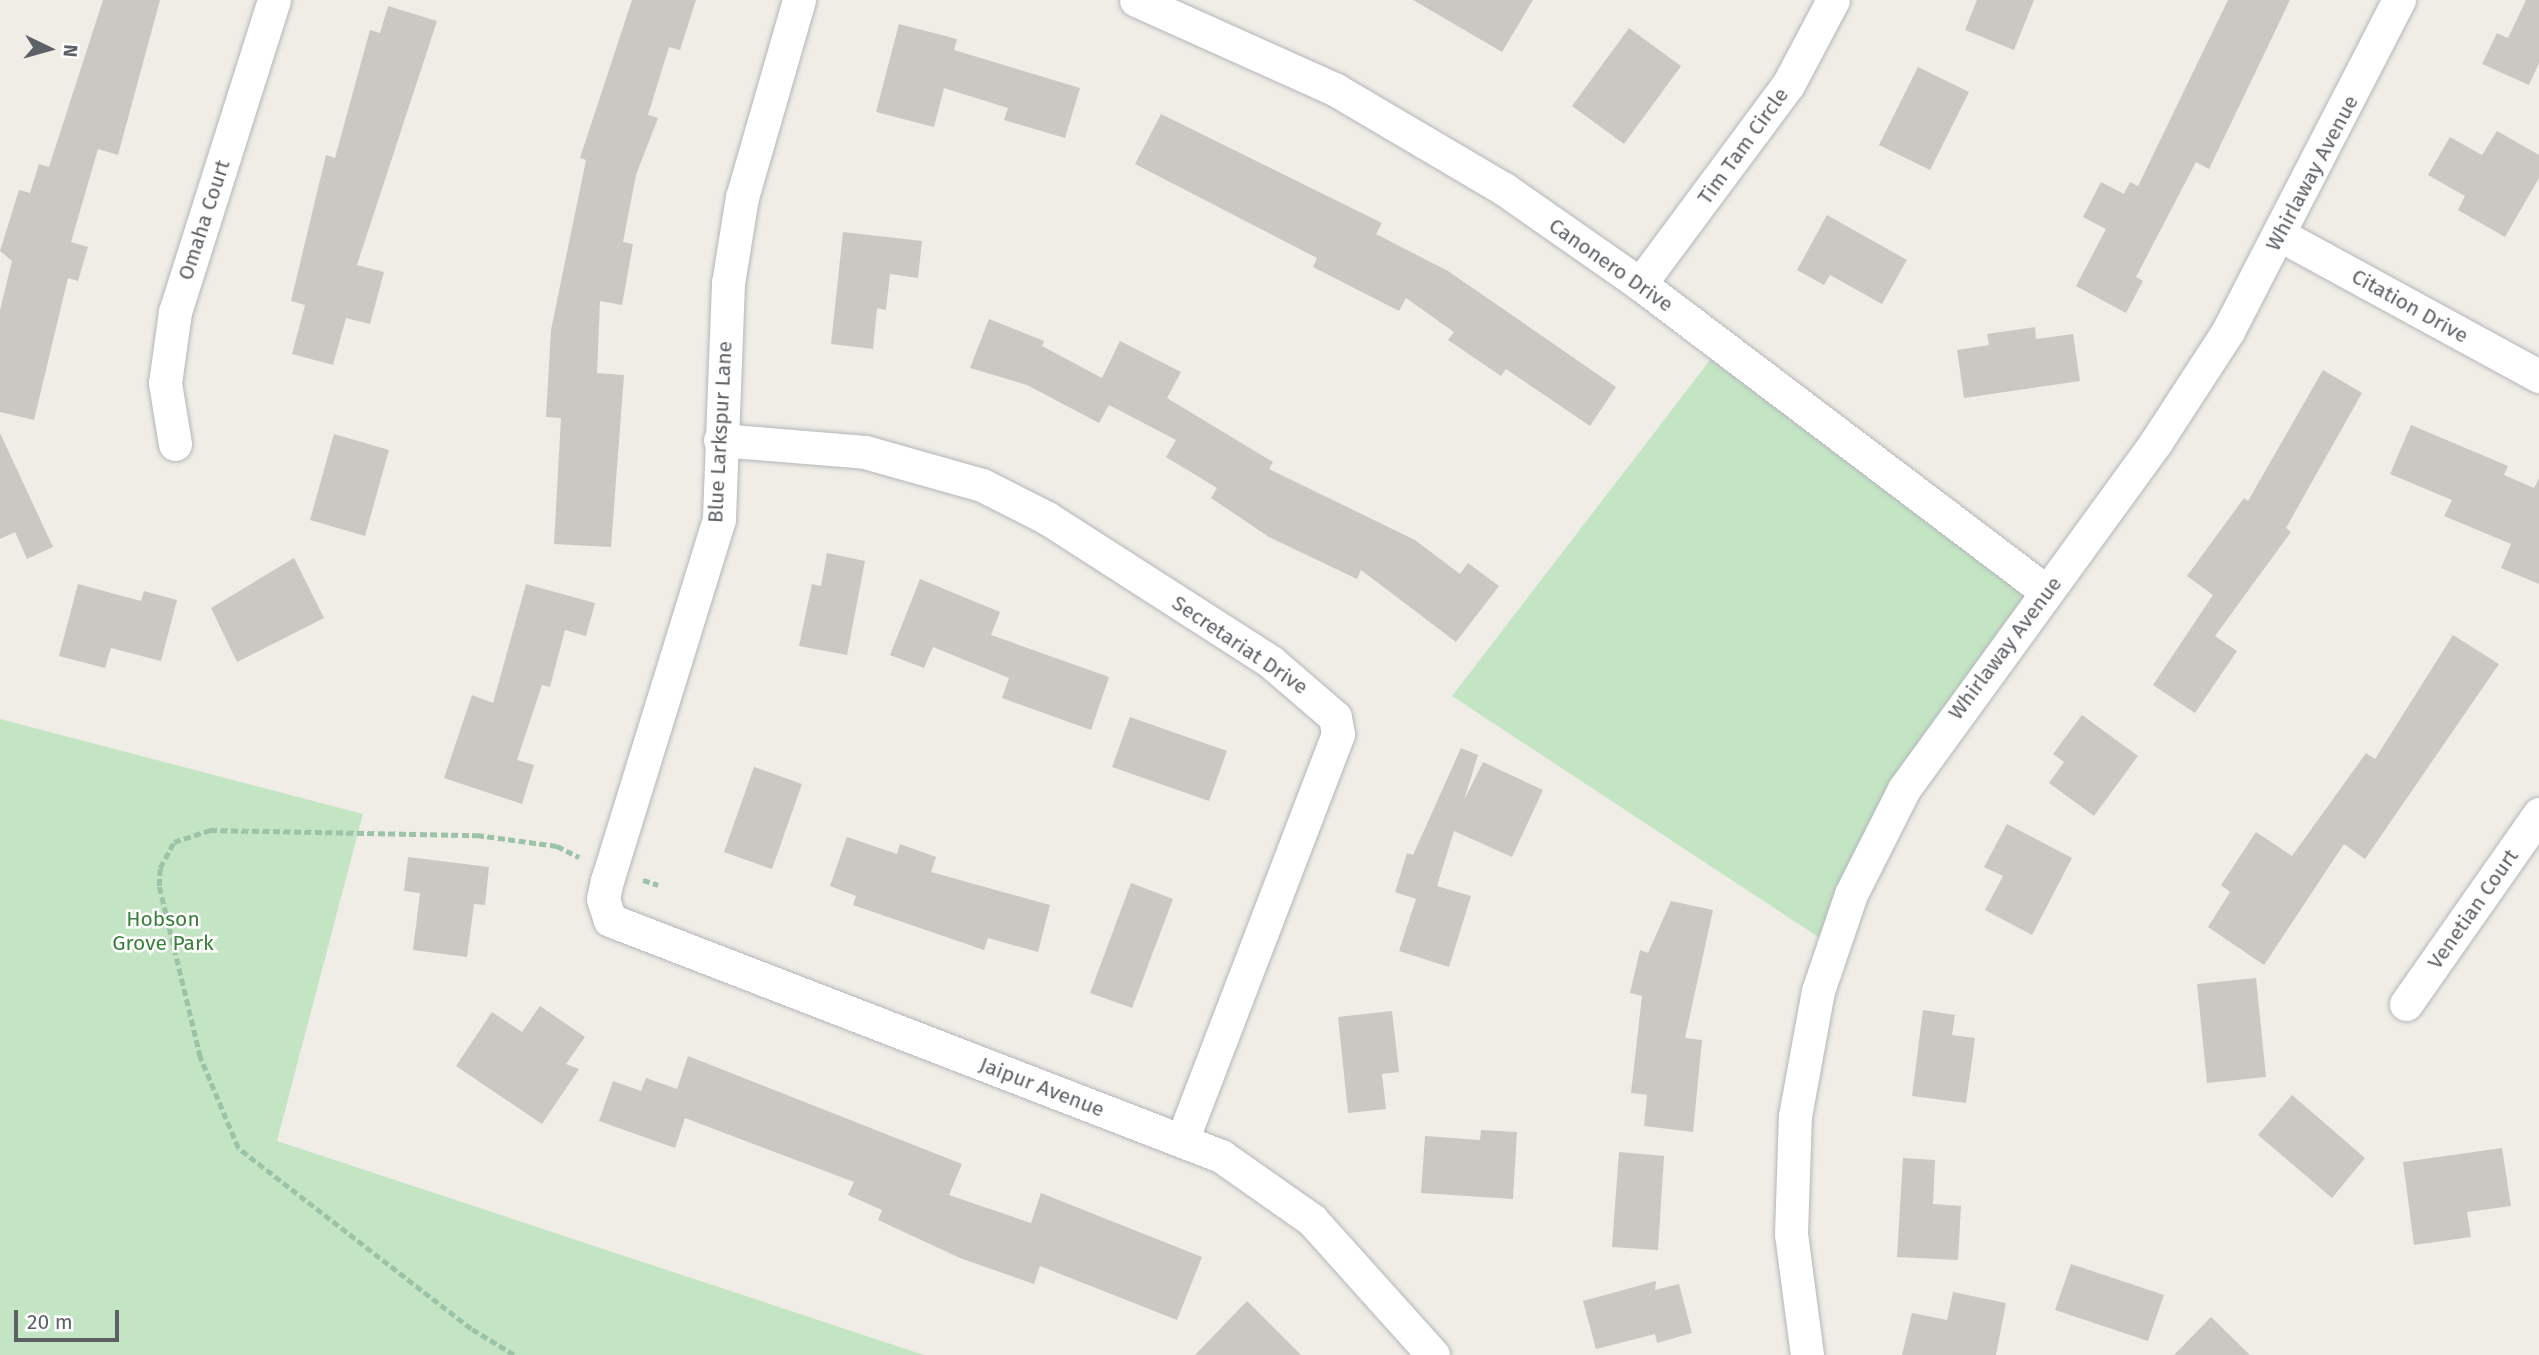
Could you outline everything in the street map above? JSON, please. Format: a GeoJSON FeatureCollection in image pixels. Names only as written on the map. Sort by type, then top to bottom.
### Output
{"type":"FeatureCollection","features":[{"type":"Feature","properties":{"kind":"street","name":"Omaha Court"},"geometry":{"type":"LineString","coordinates":[[175,444],[165,383],[175,312],[274,0]]}},
{"type":"Feature","properties":{"kind":"street","name":"Blue Larkspur Lane"},"geometry":{"type":"LineString","coordinates":[[603,899],[712,552],[728,284],[742,197],[799,0]]}},
{"type":"Feature","properties":{"kind":"street","name":"Canonero Drive"},"geometry":{"type":"LineString","coordinates":[[1136,0],[1265,54],[1418,136],[1640,284],[2047,592]]}},
{"type":"Feature","properties":{"kind":"street","name":"Tim Tam Circle"},"geometry":{"type":"LineString","coordinates":[[1640,284],[1788,85],[1833,0]]}},
{"type":"Feature","properties":{"kind":"street","name":"Whirlaway Avenue"},"geometry":{"type":"LineString","coordinates":[[1807,1355],[1791,1234],[1790,1167],[1804,1051],[1833,941],[1904,789],[2156,442],[2280,235],[2399,0]]}},
{"type":"Feature","properties":{"kind":"street","name":"Citation Drive"},"geometry":{"type":"LineString","coordinates":[[2280,235],[2539,376]]}},
{"type":"Feature","properties":{"kind":"street","name":"Secretariat Drive"},"geometry":{"type":"LineString","coordinates":[[720,440],[865,452],[982,485],[1047,518],[1270,662],[1335,717],[1338,734],[1182,1140]]}},
{"type":"Feature","properties":{"kind":"street","name":"Venetian Court"},"geometry":{"type":"LineString","coordinates":[[2406,1004],[2539,814]]}},
{"type":"Feature","properties":{"kind":"street","name":"Jaipur Avenue"},"geometry":{"type":"LineString","coordinates":[[603,899],[610,920],[629,931],[1182,1140],[1253,1175],[1312,1220],[1433,1355]]}},
{"type":"Feature","properties":{"kind":"path"},"geometry":{"type":"LineString","coordinates":[[514,1355],[449,1313],[238,1148],[200,1057],[159,886],[164,853],[187,834],[210,830],[477,835],[557,846]]}},
{"type":"Feature","properties":{"kind":"green space"},"geometry":{"type":"Polygon","coordinates":[[[1717,351],[2037,592],[1826,942],[1452,696],[1717,351]]]}},
{"type":"Feature","properties":{"kind":"green space","name":"Hobson Grove Park"},"geometry":{"type":"Polygon","coordinates":[[[0,719],[363,814],[277,1141],[924,1355],[0,1355],[0,719]]]}},
{"type":"Feature","properties":{"kind":"building"},"geometry":{"type":"Polygon","coordinates":[[[103,0],[160,0],[118,155],[98,149],[71,242],[88,247],[78,281],[68,278],[34,420],[0,412],[0,310],[12,261],[0,251],[19,190],[30,193],[39,164],[49,167],[103,0]]]}},
{"type":"Feature","properties":{"kind":"building"},"geometry":{"type":"Polygon","coordinates":[[[632,0],[696,0],[680,50],[669,47],[648,115],[658,118],[636,175],[623,242],[633,244],[622,305],[600,301],[597,373],[624,375],[611,547],[554,544],[561,418],[546,417],[551,330],[586,160],[580,158],[632,0]]]}},
{"type":"Feature","properties":{"kind":"building"},"geometry":{"type":"Polygon","coordinates":[[[1413,0],[1533,0],[1502,52],[1413,0]]]}},
{"type":"Feature","properties":{"kind":"building"},"geometry":{"type":"Polygon","coordinates":[[[1977,0],[2034,0],[2014,50],[1965,30],[1977,0]]]}},
{"type":"Feature","properties":{"kind":"building"},"geometry":{"type":"Polygon","coordinates":[[[2228,0],[2290,0],[2209,169],[2196,162],[2136,277],[2143,281],[2126,313],[2076,286],[2106,229],[2083,217],[2101,182],[2124,194],[2130,182],[2138,186],[2228,0]]]}},
{"type":"Feature","properties":{"kind":"building"},"geometry":{"type":"Polygon","coordinates":[[[2526,0],[2539,0],[2539,63],[2529,85],[2482,64],[2497,33],[2508,38],[2526,0]]]}},
{"type":"Feature","properties":{"kind":"building"},"geometry":{"type":"Polygon","coordinates":[[[388,6],[437,21],[357,265],[384,272],[370,324],[346,318],[333,365],[292,354],[305,305],[291,301],[326,155],[335,158],[370,30],[380,33],[388,6]]]}},
{"type":"Feature","properties":{"kind":"building"},"geometry":{"type":"Polygon","coordinates":[[[899,24],[957,39],[954,50],[1080,88],[1065,138],[1004,120],[1008,108],[944,88],[934,127],[876,112],[899,24]]]}},
{"type":"Feature","properties":{"kind":"building"},"geometry":{"type":"Polygon","coordinates":[[[1629,28],[1681,66],[1624,144],[1572,106],[1629,28]]]}},
{"type":"Feature","properties":{"kind":"building"},"geometry":{"type":"Polygon","coordinates":[[[1918,67],[1969,92],[1930,170],[1879,145],[1918,67]]]}},
{"type":"Feature","properties":{"kind":"building"},"geometry":{"type":"Polygon","coordinates":[[[1161,114],[1382,223],[1376,234],[1448,271],[1616,387],[1590,426],[1506,369],[1501,376],[1448,340],[1454,332],[1406,298],[1399,311],[1313,267],[1317,258],[1135,164],[1161,114]]]}},
{"type":"Feature","properties":{"kind":"building"},"geometry":{"type":"Polygon","coordinates":[[[2497,131],[2539,155],[2539,178],[2505,237],[2458,210],[2465,196],[2428,175],[2450,137],[2482,155],[2497,131]]]}},
{"type":"Feature","properties":{"kind":"building"},"geometry":{"type":"Polygon","coordinates":[[[1827,215],[1907,260],[1882,304],[1830,275],[1824,285],[1797,270],[1827,215]]]}},
{"type":"Feature","properties":{"kind":"building"},"geometry":{"type":"Polygon","coordinates":[[[843,232],[922,241],[918,278],[890,274],[886,310],[877,308],[873,349],[831,344],[843,232]]]}},
{"type":"Feature","properties":{"kind":"building"},"geometry":{"type":"Polygon","coordinates":[[[989,319],[1044,341],[1042,346],[1102,378],[1120,341],[1181,372],[1167,398],[1273,462],[1269,469],[1415,540],[1460,574],[1468,563],[1499,586],[1456,642],[1361,570],[1357,579],[1269,537],[1211,498],[1217,488],[1166,457],[1176,440],[1109,405],[1099,423],[1027,385],[970,368],[989,319]]]}},
{"type":"Feature","properties":{"kind":"building"},"geometry":{"type":"Polygon","coordinates":[[[2035,327],[2036,339],[2073,334],[2080,381],[1964,398],[1957,350],[1989,345],[1987,334],[2035,327]]]}},
{"type":"Feature","properties":{"kind":"building"},"geometry":{"type":"Polygon","coordinates":[[[2323,370],[2362,393],[2286,528],[2291,532],[2215,636],[2237,651],[2195,713],[2153,685],[2213,595],[2187,576],[2244,498],[2248,501],[2323,370]]]}},
{"type":"Feature","properties":{"kind":"building"},"geometry":{"type":"Polygon","coordinates":[[[2411,425],[2508,466],[2504,475],[2534,488],[2539,478],[2539,584],[2501,568],[2511,544],[2444,516],[2452,500],[2390,474],[2411,425]]]}},
{"type":"Feature","properties":{"kind":"building"},"geometry":{"type":"Polygon","coordinates":[[[0,433],[53,547],[27,559],[15,532],[0,539],[0,433]]]}},
{"type":"Feature","properties":{"kind":"building"},"geometry":{"type":"Polygon","coordinates":[[[334,434],[389,450],[365,536],[310,520],[334,434]]]}},
{"type":"Feature","properties":{"kind":"building"},"geometry":{"type":"Polygon","coordinates":[[[827,553],[865,561],[847,655],[799,646],[812,584],[821,586],[827,553]]]}},
{"type":"Feature","properties":{"kind":"building"},"geometry":{"type":"Polygon","coordinates":[[[294,558],[324,618],[237,662],[211,608],[294,558]]]}},
{"type":"Feature","properties":{"kind":"building"},"geometry":{"type":"Polygon","coordinates":[[[920,579],[1000,612],[991,635],[1109,677],[1091,730],[1002,698],[1009,678],[933,647],[924,668],[890,655],[920,579]]]}},
{"type":"Feature","properties":{"kind":"building"},"geometry":{"type":"Polygon","coordinates":[[[78,584],[141,601],[144,591],[177,600],[161,661],[111,648],[105,668],[59,656],[78,584]]]}},
{"type":"Feature","properties":{"kind":"building"},"geometry":{"type":"Polygon","coordinates":[[[526,584],[595,603],[586,636],[565,630],[550,687],[542,685],[517,760],[534,765],[522,804],[444,778],[472,695],[493,703],[526,584]]]}},
{"type":"Feature","properties":{"kind":"building"},"geometry":{"type":"Polygon","coordinates":[[[2453,635],[2499,664],[2365,859],[2344,844],[2264,965],[2208,927],[2230,892],[2221,885],[2256,832],[2292,856],[2366,753],[2375,759],[2453,635]]]}},
{"type":"Feature","properties":{"kind":"building"},"geometry":{"type":"Polygon","coordinates":[[[2082,715],[2138,756],[2094,816],[2049,783],[2064,762],[2053,754],[2082,715]]]}},
{"type":"Feature","properties":{"kind":"building"},"geometry":{"type":"Polygon","coordinates":[[[1130,717],[1227,751],[1209,801],[1112,767],[1130,717]]]}},
{"type":"Feature","properties":{"kind":"building"},"geometry":{"type":"Polygon","coordinates":[[[1461,748],[1478,755],[1464,800],[1483,762],[1543,790],[1512,857],[1454,831],[1437,886],[1471,896],[1449,967],[1399,951],[1416,899],[1395,892],[1407,853],[1413,855],[1461,748]]]}},
{"type":"Feature","properties":{"kind":"building"},"geometry":{"type":"Polygon","coordinates":[[[754,767],[802,784],[772,869],[724,852],[754,767]]]}},
{"type":"Feature","properties":{"kind":"building"},"geometry":{"type":"Polygon","coordinates":[[[2007,824],[2072,858],[2032,935],[1985,910],[2003,876],[1984,867],[2007,824]]]}},
{"type":"Feature","properties":{"kind":"building"},"geometry":{"type":"Polygon","coordinates":[[[847,837],[897,854],[900,844],[936,857],[931,872],[1050,905],[1038,952],[988,938],[984,950],[853,905],[856,896],[830,886],[847,837]]]}},
{"type":"Feature","properties":{"kind":"building"},"geometry":{"type":"Polygon","coordinates":[[[408,857],[489,867],[485,905],[474,904],[467,957],[413,950],[420,893],[404,891],[408,857]]]}},
{"type":"Feature","properties":{"kind":"building"},"geometry":{"type":"Polygon","coordinates":[[[1131,883],[1173,899],[1132,1008],[1090,993],[1131,883]]]}},
{"type":"Feature","properties":{"kind":"building"},"geometry":{"type":"Polygon","coordinates":[[[1671,901],[1713,910],[1685,1038],[1702,1040],[1693,1132],[1644,1126],[1647,1095],[1631,1093],[1642,996],[1630,993],[1640,950],[1648,953],[1671,901]]]}},
{"type":"Feature","properties":{"kind":"building"},"geometry":{"type":"Polygon","coordinates":[[[2256,978],[2266,1077],[2207,1083],[2197,984],[2256,978]]]}},
{"type":"Feature","properties":{"kind":"building"},"geometry":{"type":"Polygon","coordinates":[[[540,1006],[585,1037],[566,1064],[579,1069],[542,1124],[456,1066],[492,1012],[522,1032],[540,1006]]]}},
{"type":"Feature","properties":{"kind":"building"},"geometry":{"type":"Polygon","coordinates":[[[1923,1010],[1955,1015],[1952,1035],[1975,1038],[1966,1103],[1912,1096],[1923,1010]]]}},
{"type":"Feature","properties":{"kind":"building"},"geometry":{"type":"Polygon","coordinates":[[[1392,1011],[1399,1072],[1382,1074],[1386,1109],[1348,1113],[1338,1017],[1392,1011]]]}},
{"type":"Feature","properties":{"kind":"building"},"geometry":{"type":"Polygon","coordinates":[[[688,1056],[962,1164],[949,1195],[1031,1223],[1041,1193],[1202,1257],[1177,1320],[1040,1266],[1034,1284],[960,1258],[878,1220],[882,1210],[848,1195],[854,1182],[685,1118],[675,1148],[599,1121],[613,1081],[641,1091],[646,1078],[677,1089],[688,1056]]]}},
{"type":"Feature","properties":{"kind":"building"},"geometry":{"type":"Polygon","coordinates":[[[2292,1095],[2365,1158],[2332,1198],[2258,1135],[2292,1095]]]}},
{"type":"Feature","properties":{"kind":"building"},"geometry":{"type":"Polygon","coordinates":[[[1481,1130],[1517,1132],[1513,1199],[1421,1193],[1425,1136],[1480,1140],[1481,1130]]]}},
{"type":"Feature","properties":{"kind":"building"},"geometry":{"type":"Polygon","coordinates":[[[2502,1148],[2511,1206],[2467,1212],[2471,1237],[2414,1245],[2403,1162],[2502,1148]]]}},
{"type":"Feature","properties":{"kind":"building"},"geometry":{"type":"Polygon","coordinates":[[[1619,1152],[1664,1156],[1658,1250],[1612,1247],[1619,1152]]]}},
{"type":"Feature","properties":{"kind":"building"},"geometry":{"type":"Polygon","coordinates":[[[1903,1158],[1935,1160],[1933,1204],[1961,1206],[1958,1260],[1897,1257],[1903,1158]]]}},
{"type":"Feature","properties":{"kind":"building"},"geometry":{"type":"Polygon","coordinates":[[[2071,1264],[2164,1295],[2148,1341],[2055,1310],[2071,1264]]]}},
{"type":"Feature","properties":{"kind":"building"},"geometry":{"type":"Polygon","coordinates":[[[1656,1281],[1655,1290],[1679,1284],[1692,1333],[1657,1343],[1655,1334],[1596,1349],[1583,1301],[1656,1281]]]}},
{"type":"Feature","properties":{"kind":"building"},"geometry":{"type":"Polygon","coordinates":[[[1953,1292],[2006,1303],[1996,1355],[1902,1355],[1912,1313],[1947,1320],[1953,1292]]]}},
{"type":"Feature","properties":{"kind":"building"},"geometry":{"type":"Polygon","coordinates":[[[1247,1301],[1301,1355],[1195,1355],[1247,1301]]]}},
{"type":"Feature","properties":{"kind":"building"},"geometry":{"type":"Polygon","coordinates":[[[2211,1317],[2250,1355],[2174,1355],[2211,1317]]]}}]}
